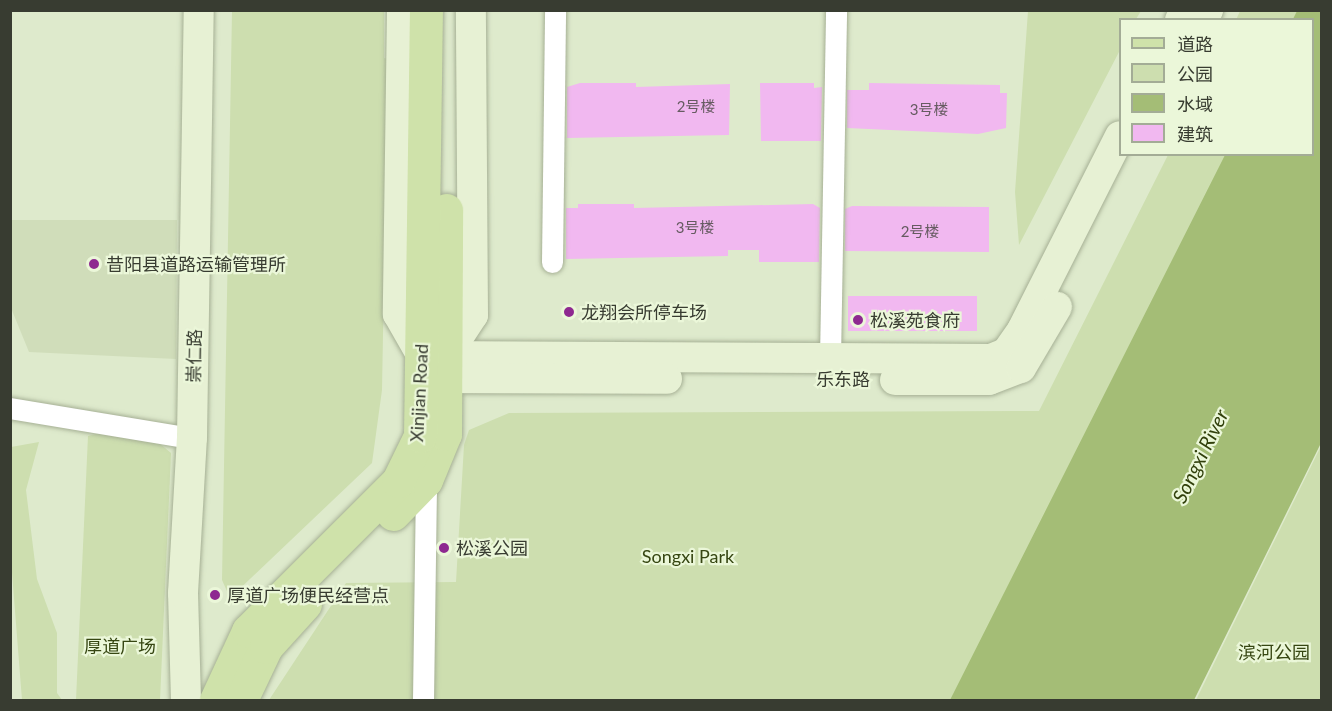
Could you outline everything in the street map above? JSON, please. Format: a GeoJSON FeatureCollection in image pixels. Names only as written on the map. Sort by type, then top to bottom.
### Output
{"type":"FeatureCollection","features":[{"type":"Feature","properties":{"kind":"main road","name":"崇仁路"},"geometry":{"type":"LineString","coordinates":[[186,700],[183,592],[192,438],[199,10]]}},
{"type":"Feature","properties":{"kind":"main road"},"geometry":{"type":"LineString","coordinates":[[402,10],[398,314],[434,367],[473,315],[471,10]]}},
{"type":"Feature","properties":{"kind":"main road","name":"Xinjian Road"},"geometry":{"type":"LineString","coordinates":[[241,700],[266,647],[426,480],[445,434],[434,367],[426,10]]}},
{"type":"Feature","properties":{"kind":"main road","name":"Xinjian Road"},"geometry":{"type":"LineString","coordinates":[[216,700],[248,631],[398,481],[420,436],[434,367],[448,10]]}},
{"type":"Feature","properties":{"kind":"main road","name":"乐东路"},"geometry":{"type":"LineString","coordinates":[[434,367],[830,359],[991,359],[1006,353],[1119,138]]}},
{"type":"Feature","properties":{"kind":"main road","name":"乐东路"},"geometry":{"type":"LineString","coordinates":[[434,367],[989,380],[1021,368],[1038,343],[1134,156]]}},
{"type":"Feature","properties":{"kind":"street"},"geometry":{"type":"LineString","coordinates":[[552,262],[555,10]]}},
{"type":"Feature","properties":{"kind":"street"},"geometry":{"type":"LineString","coordinates":[[830,359],[836,10]]}},
{"type":"Feature","properties":{"kind":"street"},"geometry":{"type":"LineString","coordinates":[[10,408],[192,438]]}},
{"type":"Feature","properties":{"kind":"street"},"geometry":{"type":"LineString","coordinates":[[423,700],[426,480]]}},
{"type":"Feature","properties":{"kind":"shaded area","name":"昔阳县道路运输管理所"},"geometry":{"type":"Polygon","coordinates":[[[11,220],[177,220],[176,359],[29,352],[11,308],[11,220]]]}},
{"type":"Feature","properties":{"kind":"green space"},"geometry":{"type":"Polygon","coordinates":[[[232,11],[384,11],[384,58],[388,59],[382,390],[372,463],[230,598],[222,580],[232,11]]]}},
{"type":"Feature","properties":{"kind":"green space"},"geometry":{"type":"Polygon","coordinates":[[[1028,11],[1141,11],[1137,18],[1119,18],[1119,52],[1019,245],[1015,192],[1028,11]]]}},
{"type":"Feature","properties":{"kind":"green space"},"geometry":{"type":"Polygon","coordinates":[[[1240,11],[1320,11],[1314,18],[1237,18],[1240,11]]]}},
{"type":"Feature","properties":{"kind":"green space","name":"Songxi Park"},"geometry":{"type":"Polygon","coordinates":[[[1167,156],[1250,156],[984,700],[269,700],[346,583],[456,582],[464,445],[469,430],[509,413],[1039,411],[1167,156]]]}},
{"type":"Feature","properties":{"kind":"green space","name":"厚道广场"},"geometry":{"type":"Polygon","coordinates":[[[100,433],[159,443],[171,453],[160,700],[76,700],[88,436],[100,433]]]}},
{"type":"Feature","properties":{"kind":"green space"},"geometry":{"type":"Polygon","coordinates":[[[39,442],[26,490],[37,579],[57,633],[57,693],[62,700],[22,700],[11,560],[11,447],[39,442]]]}},
{"type":"Feature","properties":{"kind":"green space","name":"滨河公园"},"geometry":{"type":"Polygon","coordinates":[[[1321,446],[1321,700],[1196,700],[1321,446]]]}},
{"type":"Feature","properties":{"kind":"water","name":"Songxi River"},"geometry":{"type":"Polygon","coordinates":[[[1297,11],[1321,11],[1321,443],[1194,700],[950,700],[1224,156],[1314,156],[1314,18],[1294,18],[1297,11]]]}},
{"type":"Feature","properties":{"kind":"building"},"geometry":{"type":"Polygon","coordinates":[[[580,83],[636,83],[636,87],[730,84],[729,135],[567,138],[567,87],[580,83]]]}},
{"type":"Feature","properties":{"kind":"building"},"geometry":{"type":"Polygon","coordinates":[[[760,83],[814,83],[814,88],[822,87],[821,141],[761,141],[760,83]]]}},
{"type":"Feature","properties":{"kind":"building"},"geometry":{"type":"Polygon","coordinates":[[[869,83],[1000,85],[1000,93],[1007,93],[1006,128],[978,134],[847,128],[847,90],[869,90],[869,83]]]}},
{"type":"Feature","properties":{"kind":"building"},"geometry":{"type":"Polygon","coordinates":[[[578,204],[634,204],[634,208],[813,204],[820,208],[819,262],[759,262],[759,250],[728,250],[728,256],[566,259],[566,208],[578,208],[578,204]]]}},
{"type":"Feature","properties":{"kind":"building"},"geometry":{"type":"Polygon","coordinates":[[[852,206],[989,207],[989,252],[845,251],[845,209],[852,206]]]}},
{"type":"Feature","properties":{"kind":"building"},"geometry":{"type":"Polygon","coordinates":[[[848,296],[977,296],[977,331],[848,331],[848,296]]]}},
{"type":"Feature","properties":{"kind":"place","name":"昔阳县道路运输管理所"},"geometry":{"type":"Point","coordinates":[94,264]}},
{"type":"Feature","properties":{"kind":"place","name":"龙翔会所停车场"},"geometry":{"type":"Point","coordinates":[569,312]}},
{"type":"Feature","properties":{"kind":"place","name":"松溪苑食府"},"geometry":{"type":"Point","coordinates":[858,320]}},
{"type":"Feature","properties":{"kind":"place","name":"松溪公园"},"geometry":{"type":"Point","coordinates":[444,548]}},
{"type":"Feature","properties":{"kind":"place","name":"厚道广场便民经营点"},"geometry":{"type":"Point","coordinates":[215,595]}}]}
